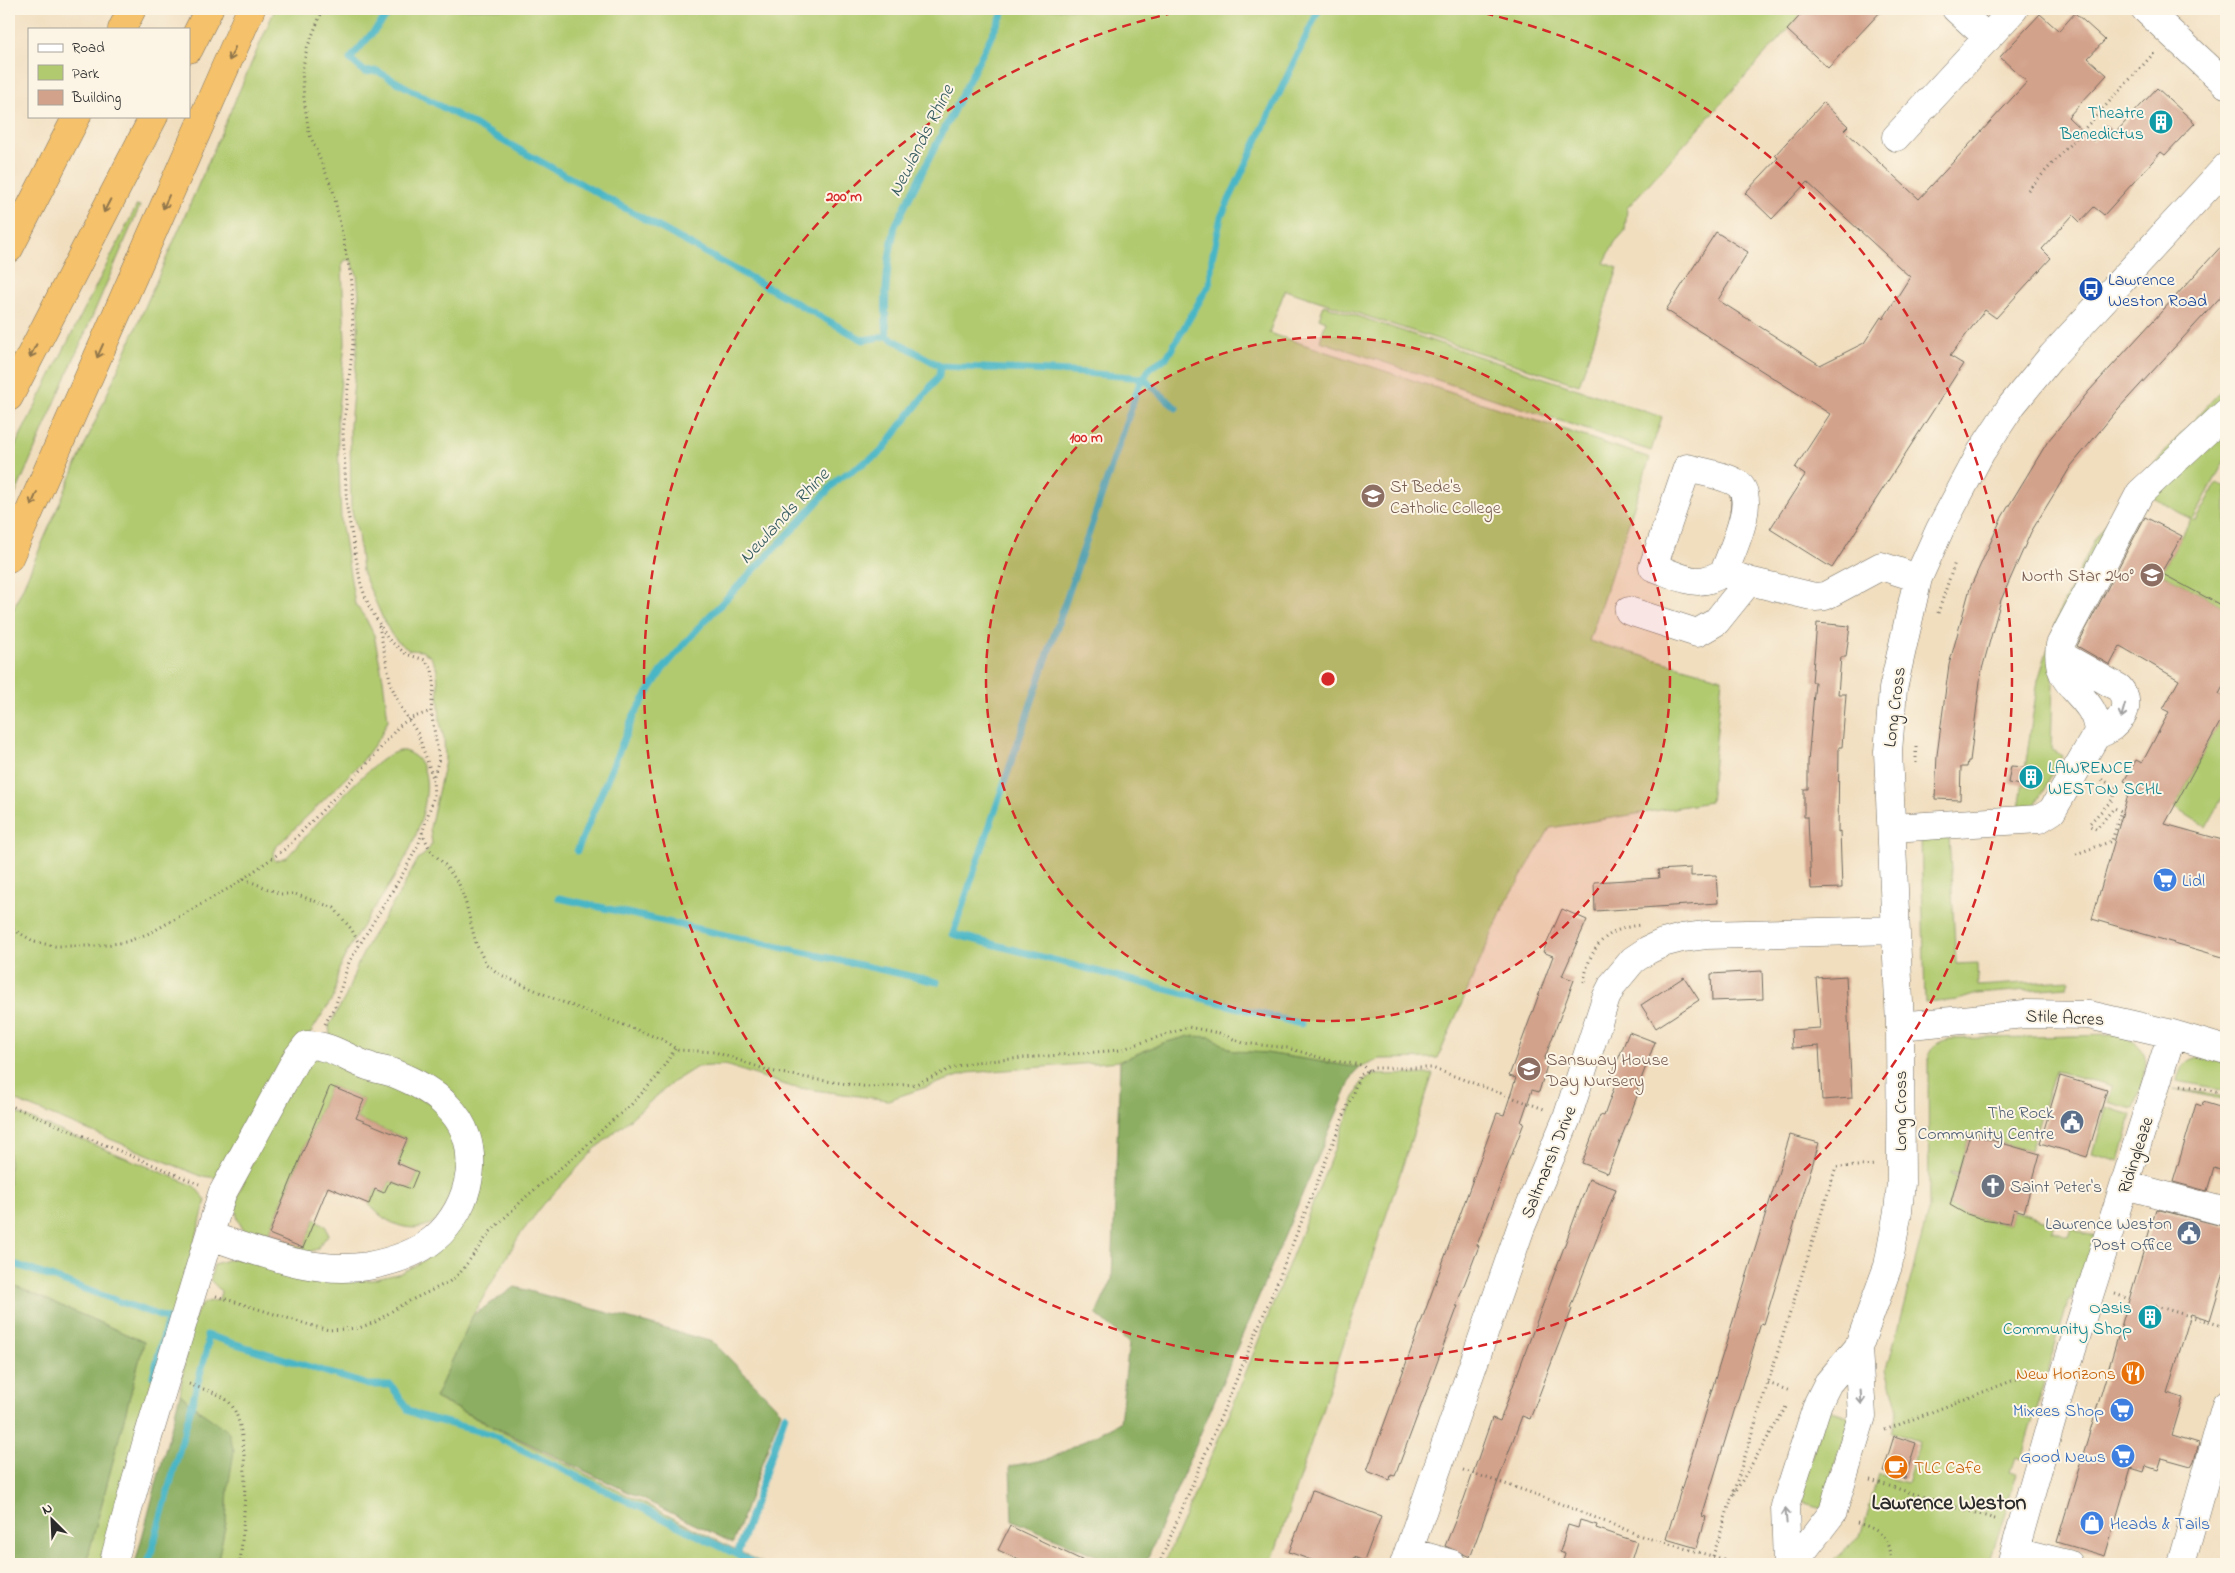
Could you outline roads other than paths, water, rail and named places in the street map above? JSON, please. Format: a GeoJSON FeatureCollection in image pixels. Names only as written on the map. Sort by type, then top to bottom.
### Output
{"type":"FeatureCollection","features":[{"type":"Feature","properties":{"kind":"highway"},"geometry":{"type":"LineString","coordinates":[[122,28],[132,9]]}},
{"type":"Feature","properties":{"kind":"highway"},"geometry":{"type":"LineString","coordinates":[[190,46],[209,9]]}},
{"type":"Feature","properties":{"kind":"highway"},"geometry":{"type":"LineString","coordinates":[[9,558],[251,9]]}},
{"type":"Feature","properties":{"kind":"highway"},"geometry":{"type":"LineString","coordinates":[[9,250],[76,118]]}},
{"type":"Feature","properties":{"kind":"highway"},"geometry":{"type":"LineString","coordinates":[[9,397],[153,118]]}},
{"type":"Feature","properties":{"kind":"highway"},"geometry":{"type":"LineString","coordinates":[[9,233],[63,144]]}},
{"type":"Feature","properties":{"kind":"street"},"geometry":{"type":"LineString","coordinates":[[1956,9],[1988,38]]}},
{"type":"Feature","properties":{"kind":"street"},"geometry":{"type":"LineString","coordinates":[[1896,137],[2014,9]]}},
{"type":"Feature","properties":{"kind":"street"},"geometry":{"type":"LineString","coordinates":[[2145,9],[2226,84]]}},
{"type":"Feature","properties":{"kind":"street","name":"Long Cross"},"geometry":{"type":"LineString","coordinates":[[1787,1564],[1785,1506],[1818,1403],[1828,1383],[1858,1348],[1888,1266],[1899,1204],[1901,1183],[1900,1026],[1888,752],[1893,689],[1918,578],[1940,529],[1980,452],[2012,405],[2052,356],[2226,167]]}},
{"type":"Feature","properties":{"kind":"street"},"geometry":{"type":"LineString","coordinates":[[1892,828],[2044,818],[2052,811],[2097,735],[2096,719],[2082,697],[2063,675],[2059,660],[2060,645],[2140,494],[2226,413]]}},
{"type":"Feature","properties":{"kind":"street"},"geometry":{"type":"LineString","coordinates":[[1629,611],[1697,634],[1716,622],[1737,576],[1815,596],[1826,596],[1881,566],[1918,578]]}},
{"type":"Feature","properties":{"kind":"street"},"geometry":{"type":"LineString","coordinates":[[2060,645],[2064,657],[2121,691],[2125,699],[2125,707],[2116,725],[2108,732],[2097,735]]}},
{"type":"Feature","properties":{"kind":"street"},"geometry":{"type":"LineString","coordinates":[[2082,697],[2080,688],[2084,682],[2096,679],[2103,680]]}},
{"type":"Feature","properties":{"kind":"street","name":"Saltmarsh Drive"},"geometry":{"type":"LineString","coordinates":[[1407,1558],[1522,1227],[1567,1118],[1610,991],[1625,968],[1648,950],[1663,943],[1682,938],[1706,935],[1895,930]]}},
{"type":"Feature","properties":{"kind":"street","name":"Stile Acres"},"geometry":{"type":"LineString","coordinates":[[1900,1026],[2008,1015],[2080,1015],[2120,1021],[2226,1050]]}},
{"type":"Feature","properties":{"kind":"street","name":"Ridingleaze"},"geometry":{"type":"LineString","coordinates":[[2016,1547],[2070,1359],[2172,1034]]}},
{"type":"Feature","properties":{"kind":"street"},"geometry":{"type":"LineString","coordinates":[[114,1564],[167,1377],[222,1194],[296,1059],[308,1045],[322,1045],[369,1067],[392,1073],[434,1095],[448,1106],[464,1128],[471,1152],[466,1189],[456,1212],[446,1227],[432,1240],[407,1254],[368,1266],[320,1267],[294,1263],[210,1236]]}},
{"type":"Feature","properties":{"kind":"street"},"geometry":{"type":"LineString","coordinates":[[2125,1185],[2226,1212]]}},
{"type":"Feature","properties":{"kind":"street","name":"Long Cross"},"geometry":{"type":"LineString","coordinates":[[1793,1564],[1833,1512],[1862,1416],[1858,1348]]}},
{"type":"Feature","properties":{"kind":"street"},"geometry":{"type":"LineString","coordinates":[[2181,1564],[2226,1404]]}},
{"type":"Feature","properties":{"kind":"street"},"geometry":{"type":"LineString","coordinates":[[2016,1547],[2068,1564]]}},
{"type":"Feature","properties":{"kind":"street"},"geometry":{"type":"LineString","coordinates":[[1407,1558],[1452,1564]]}},
{"type":"Feature","properties":{"kind":"waterway"},"geometry":{"type":"LineString","coordinates":[[393,9],[350,59],[365,72],[377,71],[863,340],[887,336]]}},
{"type":"Feature","properties":{"kind":"waterway","name":"Newlands Rhine"},"geometry":{"type":"LineString","coordinates":[[577,851],[634,715],[663,669],[699,627],[795,527],[838,479],[880,453],[939,376],[940,366],[887,336],[886,294],[892,240],[895,226],[1005,9]]}},
{"type":"Feature","properties":{"kind":"waterway"},"geometry":{"type":"LineString","coordinates":[[1301,1024],[953,934],[1139,385],[1151,367],[1167,357],[1210,283],[1212,258],[1221,217],[1319,9]]}},
{"type":"Feature","properties":{"kind":"waterway"},"geometry":{"type":"LineString","coordinates":[[940,366],[1072,372],[1143,378],[1176,408]]}},
{"type":"Feature","properties":{"kind":"waterway"},"geometry":{"type":"LineString","coordinates":[[559,898],[937,982]]}},
{"type":"Feature","properties":{"kind":"waterway"},"geometry":{"type":"LineString","coordinates":[[9,1262],[168,1319],[153,1376]]}},
{"type":"Feature","properties":{"kind":"waterway"},"geometry":{"type":"LineString","coordinates":[[148,1564],[208,1345],[207,1335],[368,1385],[391,1385],[409,1411],[421,1416],[490,1434],[756,1564]]}},
{"type":"Feature","properties":{"kind":"waterway"},"geometry":{"type":"LineString","coordinates":[[737,1555],[785,1415]]}},
{"type":"Feature","properties":{"kind":"place","name":"Theatre Benedictus"},"geometry":{"type":"Point","coordinates":[2161,122]}},
{"type":"Feature","properties":{"kind":"place","name":"Lawrence Weston Road"},"geometry":{"type":"Point","coordinates":[2091,289]}},
{"type":"Feature","properties":{"kind":"place","name":"St Bede's Catholic College"},"geometry":{"type":"Point","coordinates":[1373,496]}},
{"type":"Feature","properties":{"kind":"place","name":"North Star 240°"},"geometry":{"type":"Point","coordinates":[2152,575]}},
{"type":"Feature","properties":{"kind":"place","name":"LAWRENCE WESTON SCHL"},"geometry":{"type":"Point","coordinates":[2031,777]}},
{"type":"Feature","properties":{"kind":"place","name":"Lidl"},"geometry":{"type":"Point","coordinates":[2165,880]}},
{"type":"Feature","properties":{"kind":"place","name":"Sansway House Day Nursery"},"geometry":{"type":"Point","coordinates":[1529,1069]}},
{"type":"Feature","properties":{"kind":"place","name":"The Rock Community Centre"},"geometry":{"type":"Point","coordinates":[2072,1122]}},
{"type":"Feature","properties":{"kind":"place","name":"Saint Peter's"},"geometry":{"type":"Point","coordinates":[1993,1186]}},
{"type":"Feature","properties":{"kind":"place","name":"Lawrence Weston Post Office"},"geometry":{"type":"Point","coordinates":[2189,1233]}},
{"type":"Feature","properties":{"kind":"place","name":"Oasis Community Shop"},"geometry":{"type":"Point","coordinates":[2150,1317]}},
{"type":"Feature","properties":{"kind":"place","name":"New Horizons"},"geometry":{"type":"Point","coordinates":[2133,1373]}},
{"type":"Feature","properties":{"kind":"place","name":"Mixees Shop"},"geometry":{"type":"Point","coordinates":[2122,1410]}},
{"type":"Feature","properties":{"kind":"place","name":"Good News"},"geometry":{"type":"Point","coordinates":[2123,1456]}},
{"type":"Feature","properties":{"kind":"place","name":"TLC Cafe"},"geometry":{"type":"Point","coordinates":[1896,1467]}},
{"type":"Feature","properties":{"kind":"place","name":"Heads & Tails"},"geometry":{"type":"Point","coordinates":[2092,1523]}},
{"type":"Feature","properties":{"kind":"district","name":"Lawrence Weston"},"geometry":{"type":"Point","coordinates":[1949,1501]}}]}
